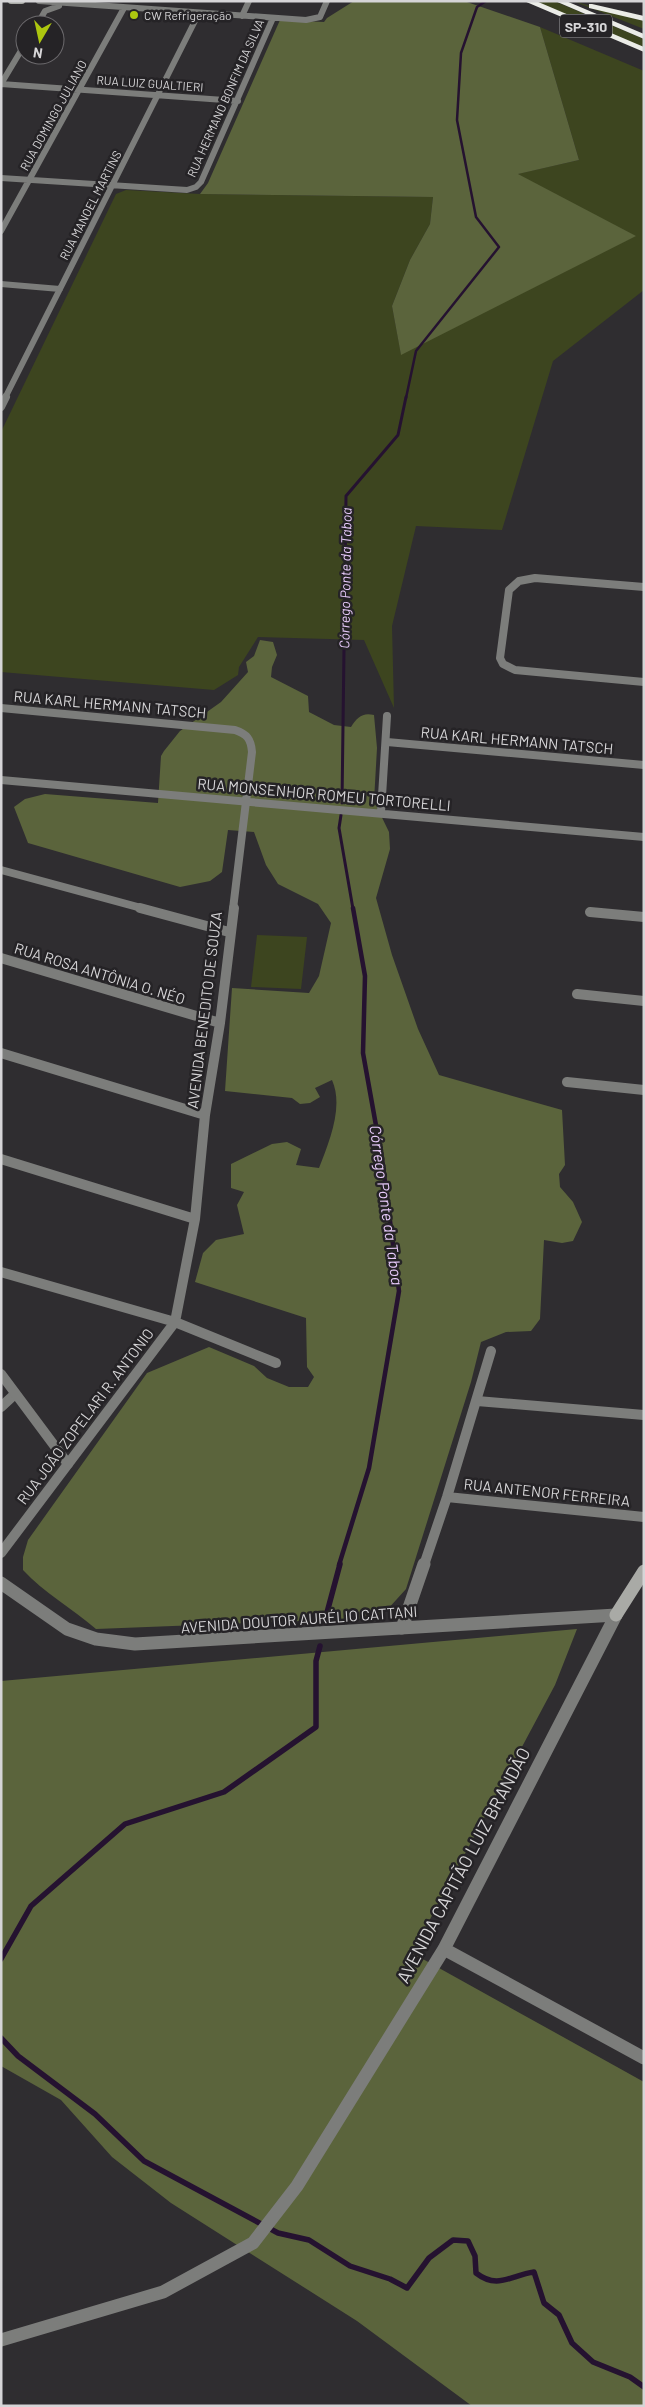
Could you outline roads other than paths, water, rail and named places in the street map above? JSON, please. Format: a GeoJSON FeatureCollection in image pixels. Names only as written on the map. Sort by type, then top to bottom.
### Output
{"type":"FeatureCollection","features":[{"type":"Feature","properties":{"kind":"highway","name":"SP-310"},"geometry":{"type":"LineString","coordinates":[[526,1],[644,50]]}},
{"type":"Feature","properties":{"kind":"highway","name":"SP-310"},"geometry":{"type":"LineString","coordinates":[[559,1],[578,5],[644,37]]}},
{"type":"Feature","properties":{"kind":"highway"},"geometry":{"type":"LineString","coordinates":[[578,5],[644,19]]}},
{"type":"Feature","properties":{"kind":"highway"},"geometry":{"type":"LineString","coordinates":[[578,5],[644,32]]}},
{"type":"Feature","properties":{"kind":"main road"},"geometry":{"type":"LineString","coordinates":[[11,1],[22,1]]}},
{"type":"Feature","properties":{"kind":"main road","name":"AVENIDA CAPITÃO LUIZ BRANDÃO"},"geometry":{"type":"LineString","coordinates":[[616,1615],[643,1573]]}},
{"type":"Feature","properties":{"kind":"street"},"geometry":{"type":"LineString","coordinates":[[39,1],[306,20],[317,18],[321,15],[326,1]]}},
{"type":"Feature","properties":{"kind":"street"},"geometry":{"type":"LineString","coordinates":[[39,1],[45,11]]}},
{"type":"Feature","properties":{"kind":"street"},"geometry":{"type":"LineString","coordinates":[[169,11],[175,1]]}},
{"type":"Feature","properties":{"kind":"street"},"geometry":{"type":"LineString","coordinates":[[242,16],[249,1]]}},
{"type":"Feature","properties":{"kind":"street"},"geometry":{"type":"LineString","coordinates":[[43,15],[45,11],[64,4]]}},
{"type":"Feature","properties":{"kind":"street","name":"RUA DOMINGO JULIANO"},"geometry":{"type":"LineString","coordinates":[[1,231],[124,8]]}},
{"type":"Feature","properties":{"kind":"street","name":"RUA MANOEL MARTINS"},"geometry":{"type":"LineString","coordinates":[[1,407],[199,13]]}},
{"type":"Feature","properties":{"kind":"street","name":"RUA HERMANO BONFIM DA SILVA"},"geometry":{"type":"LineString","coordinates":[[112,186],[187,190],[196,187],[201,182],[273,18]]}},
{"type":"Feature","properties":{"kind":"street"},"geometry":{"type":"LineString","coordinates":[[1,84],[15,61]]}},
{"type":"Feature","properties":{"kind":"street","name":"RUA LUIZ GUALTIERI"},"geometry":{"type":"LineString","coordinates":[[1,84],[238,101]]}},
{"type":"Feature","properties":{"kind":"street"},"geometry":{"type":"LineString","coordinates":[[1,178],[112,186]]}},
{"type":"Feature","properties":{"kind":"street"},"geometry":{"type":"LineString","coordinates":[[1,284],[60,289]]}},
{"type":"Feature","properties":{"kind":"street"},"geometry":{"type":"LineString","coordinates":[[644,587],[542,578],[519,581],[509,590],[500,658],[503,664],[515,670],[644,682]]}},
{"type":"Feature","properties":{"kind":"street","name":"RUA KARL HERMANN TATSCH"},"geometry":{"type":"LineString","coordinates":[[1,708],[216,727]]}},
{"type":"Feature","properties":{"kind":"street"},"geometry":{"type":"LineString","coordinates":[[381,812],[387,742],[387,716]]}},
{"type":"Feature","properties":{"kind":"street","name":"AVENIDA BENEDITO DE SOUZA"},"geometry":{"type":"LineString","coordinates":[[175,1322],[195,1219],[205,1115],[220,1023],[229,932],[248,801],[252,752],[251,738],[242,732],[216,727]]}},
{"type":"Feature","properties":{"kind":"street","name":"RUA KARL HERMANN TATSCH"},"geometry":{"type":"LineString","coordinates":[[387,742],[644,765]]}},
{"type":"Feature","properties":{"kind":"street","name":"RUA MONSENHOR ROMEU TORTORELLI"},"geometry":{"type":"LineString","coordinates":[[1,780],[381,812],[644,837]]}},
{"type":"Feature","properties":{"kind":"street"},"geometry":{"type":"LineString","coordinates":[[1,870],[229,932]]}},
{"type":"Feature","properties":{"kind":"street"},"geometry":{"type":"LineString","coordinates":[[590,912],[644,917]]}},
{"type":"Feature","properties":{"kind":"street","name":"RUA ROSA ANTÔNIA O. NÉO"},"geometry":{"type":"LineString","coordinates":[[1,958],[220,1023]]}},
{"type":"Feature","properties":{"kind":"street"},"geometry":{"type":"LineString","coordinates":[[577,994],[644,1001]]}},
{"type":"Feature","properties":{"kind":"street"},"geometry":{"type":"LineString","coordinates":[[1,1053],[205,1115]]}},
{"type":"Feature","properties":{"kind":"street"},"geometry":{"type":"LineString","coordinates":[[567,1082],[644,1090]]}},
{"type":"Feature","properties":{"kind":"street"},"geometry":{"type":"LineString","coordinates":[[1,1159],[195,1219]]}},
{"type":"Feature","properties":{"kind":"street"},"geometry":{"type":"LineString","coordinates":[[1,1272],[175,1322],[276,1363]]}},
{"type":"Feature","properties":{"kind":"street","name":"RUA JOÃO ZOPELARI R. ANTONIO"},"geometry":{"type":"LineString","coordinates":[[1,1553],[175,1322]]}},
{"type":"Feature","properties":{"kind":"street"},"geometry":{"type":"LineString","coordinates":[[402,1628],[447,1497],[491,1351]]}},
{"type":"Feature","properties":{"kind":"street"},"geometry":{"type":"LineString","coordinates":[[1,1374],[68,1464]]}},
{"type":"Feature","properties":{"kind":"street"},"geometry":{"type":"LineString","coordinates":[[1,1407],[16,1394]]}},
{"type":"Feature","properties":{"kind":"street"},"geometry":{"type":"LineString","coordinates":[[477,1400],[644,1415]]}},
{"type":"Feature","properties":{"kind":"street","name":"RUA ANTENOR FERREIRA"},"geometry":{"type":"LineString","coordinates":[[447,1497],[644,1517]]}},
{"type":"Feature","properties":{"kind":"street","name":"AVENIDA DOUTOR AURÉLIO CATTANI"},"geometry":{"type":"LineString","coordinates":[[1,1583],[67,1629],[96,1639],[135,1644],[616,1615]]}},
{"type":"Feature","properties":{"kind":"street","name":"AVENIDA CAPITÃO LUIZ BRANDÃO"},"geometry":{"type":"LineString","coordinates":[[1,2340],[163,2292],[253,2243],[297,2186],[444,1948],[616,1615]]}},
{"type":"Feature","properties":{"kind":"street"},"geometry":{"type":"LineString","coordinates":[[444,1948],[644,2058]]}},
{"type":"Feature","properties":{"kind":"waterway","name":"Córrego Ponte da Taboa"},"geometry":{"type":"LineString","coordinates":[[406,398],[416,351],[499,247],[476,217],[457,120],[461,53],[477,7],[486,1]]}},
{"type":"Feature","properties":{"kind":"waterway","name":"Córrego Ponte da Taboa"},"geometry":{"type":"LineString","coordinates":[[342,803],[346,496],[398,435],[406,397]]}},
{"type":"Feature","properties":{"kind":"waterway","name":"Córrego Ponte da Taboa"},"geometry":{"type":"LineString","coordinates":[[341,815],[339,828],[353,909]]}},
{"type":"Feature","properties":{"kind":"waterway","name":"Córrego Ponte da Taboa"},"geometry":{"type":"LineString","coordinates":[[339,1565],[369,1468],[399,1291],[382,1159],[363,1053],[365,976],[353,908]]}},
{"type":"Feature","properties":{"kind":"waterway","name":"Córrego Ponte da Taboa"},"geometry":{"type":"LineString","coordinates":[[325,1620],[340,1564]]}},
{"type":"Feature","properties":{"kind":"waterway","name":"Córrego Ponte da Taboa"},"geometry":{"type":"LineString","coordinates":[[1,1959],[31,1906],[125,1824],[224,1792],[316,1727],[316,1661],[320,1646]]}},
{"type":"Feature","properties":{"kind":"waterway"},"geometry":{"type":"LineString","coordinates":[[1,2038],[18,2056],[95,2114],[144,2161],[278,2233],[309,2240],[350,2266],[390,2279],[407,2288],[429,2258],[453,2240],[468,2241],[475,2256],[476,2273],[484,2278],[498,2281],[534,2272],[544,2303],[559,2315],[572,2343],[593,2362],[630,2377],[644,2387]]}},
{"type":"Feature","properties":{"kind":"place","name":"CW Refrigeração"},"geometry":{"type":"Point","coordinates":[134,15]}}]}
